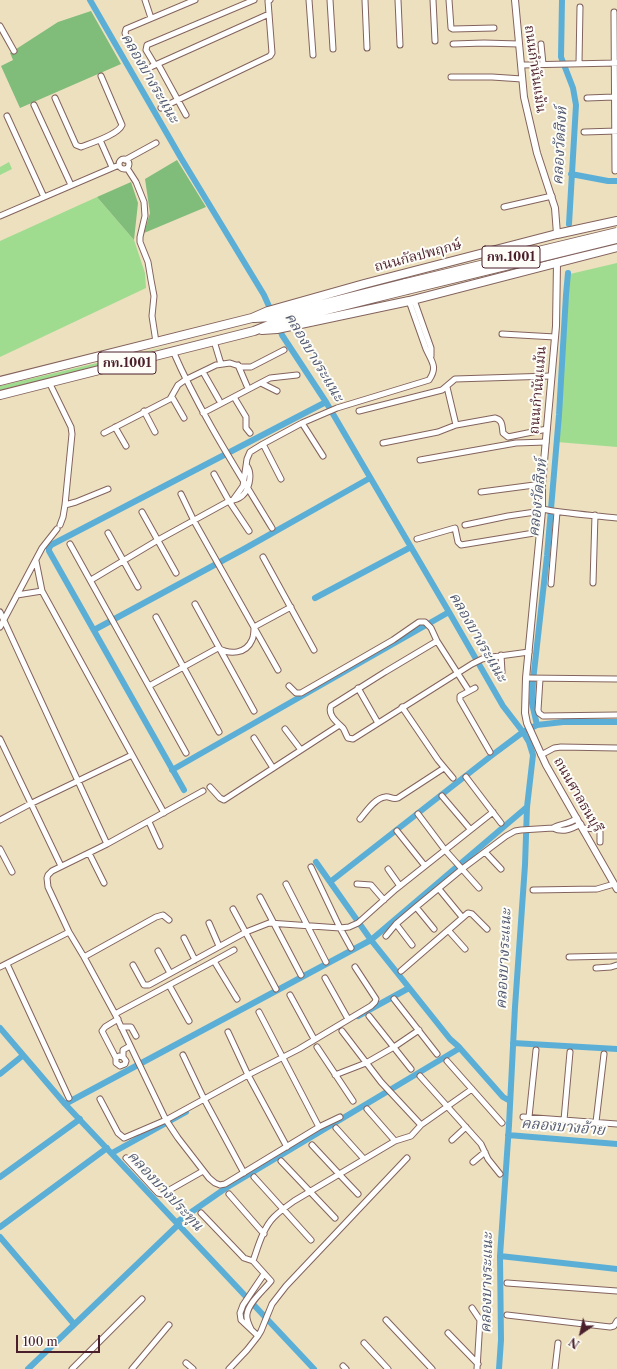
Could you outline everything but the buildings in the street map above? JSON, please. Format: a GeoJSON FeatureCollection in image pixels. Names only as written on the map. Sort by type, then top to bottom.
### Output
{"type":"FeatureCollection","features":[{"type":"Feature","properties":{"kind":"main road","name":"ถนนกัลปพฤกษ์"},"geometry":{"type":"LineString","coordinates":[[0,394],[254,330],[277,319],[492,251],[557,234],[617,222]]}},
{"type":"Feature","properties":{"kind":"main road"},"geometry":{"type":"LineString","coordinates":[[598,226],[593,228],[588,234],[586,243],[592,248],[606,250]]}},
{"type":"Feature","properties":{"kind":"main road","name":"ถนนกัลปพฤกษ์"},"geometry":{"type":"LineString","coordinates":[[277,319],[617,232]]}},
{"type":"Feature","properties":{"kind":"main road"},"geometry":{"type":"LineString","coordinates":[[557,234],[557,263]]}},
{"type":"Feature","properties":{"kind":"main road","name":"ถนนกัลปพฤกษ์"},"geometry":{"type":"LineString","coordinates":[[406,286],[617,239]]}},
{"type":"Feature","properties":{"kind":"main road","name":"ถนนกัลปพฤกษ์"},"geometry":{"type":"LineString","coordinates":[[0,381],[252,318],[277,319],[412,301],[617,247]]}},
{"type":"Feature","properties":{"kind":"main road"},"geometry":{"type":"LineString","coordinates":[[492,251],[502,251],[508,256],[508,265],[504,272],[497,278]]}},
{"type":"Feature","properties":{"kind":"street"},"geometry":{"type":"LineString","coordinates":[[145,0],[151,18]]}},
{"type":"Feature","properties":{"kind":"street"},"geometry":{"type":"LineString","coordinates":[[128,41],[125,30],[195,0]]}},
{"type":"Feature","properties":{"kind":"street"},"geometry":{"type":"LineString","coordinates":[[186,115],[157,64],[146,50],[146,45],[254,0]]}},
{"type":"Feature","properties":{"kind":"street"},"geometry":{"type":"LineString","coordinates":[[161,108],[270,56],[272,53],[269,0]]}},
{"type":"Feature","properties":{"kind":"street"},"geometry":{"type":"LineString","coordinates":[[309,0],[313,55]]}},
{"type":"Feature","properties":{"kind":"street"},"geometry":{"type":"LineString","coordinates":[[330,0],[333,49]]}},
{"type":"Feature","properties":{"kind":"street"},"geometry":{"type":"LineString","coordinates":[[365,0],[367,48]]}},
{"type":"Feature","properties":{"kind":"street"},"geometry":{"type":"LineString","coordinates":[[398,0],[400,45]]}},
{"type":"Feature","properties":{"kind":"street"},"geometry":{"type":"LineString","coordinates":[[433,0],[435,41]]}},
{"type":"Feature","properties":{"kind":"street"},"geometry":{"type":"LineString","coordinates":[[449,0],[450,26],[453,29],[494,28]]}},
{"type":"Feature","properties":{"kind":"street","name":"ถนนกำนันแม้น"},"geometry":{"type":"LineString","coordinates":[[515,0],[524,96],[537,153],[555,208],[557,234]]}},
{"type":"Feature","properties":{"kind":"street"},"geometry":{"type":"LineString","coordinates":[[580,7],[580,63]]}},
{"type":"Feature","properties":{"kind":"street"},"geometry":{"type":"LineString","coordinates":[[614,12],[616,63],[614,97],[616,131],[615,171]]}},
{"type":"Feature","properties":{"kind":"street"},"geometry":{"type":"LineString","coordinates":[[144,70],[269,14]]}},
{"type":"Feature","properties":{"kind":"street"},"geometry":{"type":"LineString","coordinates":[[0,26],[14,50]]}},
{"type":"Feature","properties":{"kind":"street"},"geometry":{"type":"LineString","coordinates":[[453,44],[519,44]]}},
{"type":"Feature","properties":{"kind":"street"},"geometry":{"type":"LineString","coordinates":[[541,44],[543,64]]}},
{"type":"Feature","properties":{"kind":"street"},"geometry":{"type":"LineString","coordinates":[[521,65],[616,63]]}},
{"type":"Feature","properties":{"kind":"street"},"geometry":{"type":"LineString","coordinates":[[55,98],[76,145],[81,147],[100,140],[120,130],[122,125],[101,76]]}},
{"type":"Feature","properties":{"kind":"street"},"geometry":{"type":"LineString","coordinates":[[451,77],[492,77],[522,80]]}},
{"type":"Feature","properties":{"kind":"street"},"geometry":{"type":"LineString","coordinates":[[586,98],[614,97]]}},
{"type":"Feature","properties":{"kind":"street"},"geometry":{"type":"LineString","coordinates":[[34,105],[71,185]]}},
{"type":"Feature","properties":{"kind":"street"},"geometry":{"type":"LineString","coordinates":[[7,116],[44,197]]}},
{"type":"Feature","properties":{"kind":"street"},"geometry":{"type":"LineString","coordinates":[[584,132],[616,131]]}},
{"type":"Feature","properties":{"kind":"street"},"geometry":{"type":"LineString","coordinates":[[100,140],[112,168]]}},
{"type":"Feature","properties":{"kind":"street"},"geometry":{"type":"LineString","coordinates":[[0,216],[112,168],[119,164],[121,160],[125,160],[156,143]]}},
{"type":"Feature","properties":{"kind":"street"},"geometry":{"type":"LineString","coordinates":[[125,160],[128,163],[127,168],[138,187],[144,202],[145,216],[140,242],[148,262],[152,280],[154,296],[152,316],[156,342]]}},
{"type":"Feature","properties":{"kind":"street"},"geometry":{"type":"LineString","coordinates":[[119,164],[122,169],[127,168]]}},
{"type":"Feature","properties":{"kind":"street"},"geometry":{"type":"LineString","coordinates":[[504,207],[552,196]]}},
{"type":"Feature","properties":{"kind":"street","name":"ถนนกำนันแม้น"},"geometry":{"type":"LineString","coordinates":[[531,733],[525,714],[534,679],[529,652],[540,532],[548,511],[542,484],[555,336],[557,263]]}},
{"type":"Feature","properties":{"kind":"street"},"geometry":{"type":"LineString","coordinates":[[91,580],[158,540],[240,497],[248,488],[250,476],[247,466],[247,459],[250,452],[263,444],[302,423],[337,408],[429,380],[434,370],[431,348],[412,301]]}},
{"type":"Feature","properties":{"kind":"street"},"geometry":{"type":"LineString","coordinates":[[502,334],[555,336]]}},
{"type":"Feature","properties":{"kind":"street"},"geometry":{"type":"LineString","coordinates":[[214,341],[221,364]]}},
{"type":"Feature","properties":{"kind":"street"},"geometry":{"type":"LineString","coordinates":[[104,433],[172,397],[178,385],[203,372],[221,364],[230,362],[242,367],[251,366],[284,350]]}},
{"type":"Feature","properties":{"kind":"street"},"geometry":{"type":"LineString","coordinates":[[173,351],[186,380],[223,449],[272,528]]}},
{"type":"Feature","properties":{"kind":"street"},"geometry":{"type":"LineString","coordinates":[[238,365],[247,386]]}},
{"type":"Feature","properties":{"kind":"street"},"geometry":{"type":"LineString","coordinates":[[203,372],[219,400]]}},
{"type":"Feature","properties":{"kind":"street"},"geometry":{"type":"LineString","coordinates":[[203,413],[270,378],[297,374]]}},
{"type":"Feature","properties":{"kind":"street"},"geometry":{"type":"LineString","coordinates":[[359,411],[442,390],[455,379],[551,376]]}},
{"type":"Feature","properties":{"kind":"street"},"geometry":{"type":"LineString","coordinates":[[0,627],[42,548],[59,527],[64,517],[72,434],[71,427],[49,382]]}},
{"type":"Feature","properties":{"kind":"street"},"geometry":{"type":"LineString","coordinates":[[261,383],[277,392]]}},
{"type":"Feature","properties":{"kind":"street"},"geometry":{"type":"LineString","coordinates":[[447,387],[456,425]]}},
{"type":"Feature","properties":{"kind":"street"},"geometry":{"type":"LineString","coordinates":[[172,397],[184,418]]}},
{"type":"Feature","properties":{"kind":"street"},"geometry":{"type":"LineString","coordinates":[[234,397],[246,417],[246,428],[250,433]]}},
{"type":"Feature","properties":{"kind":"street"},"geometry":{"type":"LineString","coordinates":[[144,411],[155,432]]}},
{"type":"Feature","properties":{"kind":"street"},"geometry":{"type":"LineString","coordinates":[[383,443],[438,432],[456,425],[495,418],[501,421],[503,433],[505,436],[510,438],[547,429]]}},
{"type":"Feature","properties":{"kind":"street"},"geometry":{"type":"LineString","coordinates":[[302,423],[323,456]]}},
{"type":"Feature","properties":{"kind":"street"},"geometry":{"type":"LineString","coordinates":[[115,427],[126,446]]}},
{"type":"Feature","properties":{"kind":"street"},"geometry":{"type":"LineString","coordinates":[[420,460],[516,443],[546,442]]}},
{"type":"Feature","properties":{"kind":"street"},"geometry":{"type":"LineString","coordinates":[[263,444],[281,479]]}},
{"type":"Feature","properties":{"kind":"street"},"geometry":{"type":"LineString","coordinates":[[231,501],[241,489],[244,481],[244,472],[247,466]]}},
{"type":"Feature","properties":{"kind":"street"},"geometry":{"type":"LineString","coordinates":[[214,474],[249,531]]}},
{"type":"Feature","properties":{"kind":"street"},"geometry":{"type":"LineString","coordinates":[[481,492],[542,484]]}},
{"type":"Feature","properties":{"kind":"street"},"geometry":{"type":"LineString","coordinates":[[65,505],[108,489]]}},
{"type":"Feature","properties":{"kind":"street"},"geometry":{"type":"LineString","coordinates":[[181,494],[194,521],[278,670]]}},
{"type":"Feature","properties":{"kind":"street"},"geometry":{"type":"LineString","coordinates":[[548,511],[551,584]]}},
{"type":"Feature","properties":{"kind":"street"},"geometry":{"type":"LineString","coordinates":[[465,525],[508,516],[548,511],[617,518]]}},
{"type":"Feature","properties":{"kind":"street"},"geometry":{"type":"LineString","coordinates":[[142,512],[176,573]]}},
{"type":"Feature","properties":{"kind":"street"},"geometry":{"type":"LineString","coordinates":[[592,584],[595,515]]}},
{"type":"Feature","properties":{"kind":"street"},"geometry":{"type":"LineString","coordinates":[[417,539],[455,528],[458,542],[461,545],[540,532]]}},
{"type":"Feature","properties":{"kind":"street"},"geometry":{"type":"LineString","coordinates":[[108,533],[138,587]]}},
{"type":"Feature","properties":{"kind":"street"},"geometry":{"type":"LineString","coordinates":[[70,544],[186,753]]}},
{"type":"Feature","properties":{"kind":"street"},"geometry":{"type":"LineString","coordinates":[[263,557],[314,650]]}},
{"type":"Feature","properties":{"kind":"street"},"geometry":{"type":"LineString","coordinates":[[36,560],[42,591],[164,813]]}},
{"type":"Feature","properties":{"kind":"street"},"geometry":{"type":"LineString","coordinates":[[17,595],[42,591]]}},
{"type":"Feature","properties":{"kind":"street"},"geometry":{"type":"LineString","coordinates":[[195,604],[254,711]]}},
{"type":"Feature","properties":{"kind":"street"},"geometry":{"type":"LineString","coordinates":[[254,627],[291,607]]}},
{"type":"Feature","properties":{"kind":"street"},"geometry":{"type":"LineString","coordinates":[[0,612],[107,844]]}},
{"type":"Feature","properties":{"kind":"street"},"geometry":{"type":"LineString","coordinates":[[156,617],[219,732]]}},
{"type":"Feature","properties":{"kind":"street"},"geometry":{"type":"LineString","coordinates":[[289,686],[296,693],[301,693],[393,640],[418,622],[425,622],[431,628],[437,641],[469,691]]}},
{"type":"Feature","properties":{"kind":"street"},"geometry":{"type":"LineString","coordinates":[[218,648],[229,653],[240,652],[248,646],[253,639],[254,627]]}},
{"type":"Feature","properties":{"kind":"street"},"geometry":{"type":"LineString","coordinates":[[437,641],[358,688],[336,702],[330,708],[330,712],[338,726],[342,728],[348,738],[353,739],[472,664],[501,655],[529,652]]}},
{"type":"Feature","properties":{"kind":"street"},"geometry":{"type":"LineString","coordinates":[[149,686],[218,648]]}},
{"type":"Feature","properties":{"kind":"street"},"geometry":{"type":"LineString","coordinates":[[501,655],[502,672]]}},
{"type":"Feature","properties":{"kind":"street"},"geometry":{"type":"LineString","coordinates":[[617,679],[534,679],[538,710],[541,715],[617,715]]}},
{"type":"Feature","properties":{"kind":"street"},"geometry":{"type":"LineString","coordinates":[[358,688],[378,723]]}},
{"type":"Feature","properties":{"kind":"street"},"geometry":{"type":"LineString","coordinates":[[475,688],[460,696],[460,700],[490,752]]}},
{"type":"Feature","properties":{"kind":"street"},"geometry":{"type":"LineString","coordinates":[[402,707],[444,768],[453,778]]}},
{"type":"Feature","properties":{"kind":"street"},"geometry":{"type":"LineString","coordinates":[[210,787],[220,798],[224,800],[338,726]]}},
{"type":"Feature","properties":{"kind":"street"},"geometry":{"type":"LineString","coordinates":[[285,729],[301,750]]}},
{"type":"Feature","properties":{"kind":"street","name":"ถนนศาลธนบุรี"},"geometry":{"type":"LineString","coordinates":[[531,733],[541,755],[616,887]]}},
{"type":"Feature","properties":{"kind":"street"},"geometry":{"type":"LineString","coordinates":[[254,738],[273,768]]}},
{"type":"Feature","properties":{"kind":"street"},"geometry":{"type":"LineString","coordinates":[[0,739],[61,866]]}},
{"type":"Feature","properties":{"kind":"street"},"geometry":{"type":"LineString","coordinates":[[541,755],[554,748],[561,747],[617,748]]}},
{"type":"Feature","properties":{"kind":"street"},"geometry":{"type":"LineString","coordinates":[[0,820],[132,755]]}},
{"type":"Feature","properties":{"kind":"street"},"geometry":{"type":"LineString","coordinates":[[360,818],[380,798],[386,796],[394,799],[398,798],[444,768]]}},
{"type":"Feature","properties":{"kind":"street"},"geometry":{"type":"LineString","coordinates":[[466,777],[501,823]]}},
{"type":"Feature","properties":{"kind":"street"},"geometry":{"type":"LineString","coordinates":[[203,791],[149,822],[61,866],[48,875],[48,888],[69,932],[115,1014],[166,1120],[203,1171],[215,1183],[220,1185],[225,1184],[319,1127],[340,1117]]}},
{"type":"Feature","properties":{"kind":"street"},"geometry":{"type":"LineString","coordinates":[[442,796],[470,829]]}},
{"type":"Feature","properties":{"kind":"street"},"geometry":{"type":"LineString","coordinates":[[133,965],[144,986],[149,985],[246,932],[268,923],[340,928],[358,923],[400,886],[493,812]]}},
{"type":"Feature","properties":{"kind":"street"},"geometry":{"type":"LineString","coordinates":[[418,814],[445,850],[479,888]]}},
{"type":"Feature","properties":{"kind":"street"},"geometry":{"type":"LineString","coordinates":[[149,822],[160,846]]}},
{"type":"Feature","properties":{"kind":"street"},"geometry":{"type":"LineString","coordinates":[[386,936],[396,924],[439,889],[460,867],[485,852],[512,832],[553,828],[557,830],[568,830],[580,823],[598,829],[600,832],[600,842]]}},
{"type":"Feature","properties":{"kind":"street"},"geometry":{"type":"LineString","coordinates":[[397,832],[425,866]]}},
{"type":"Feature","properties":{"kind":"street"},"geometry":{"type":"LineString","coordinates":[[0,849],[12,872]]}},
{"type":"Feature","properties":{"kind":"street"},"geometry":{"type":"LineString","coordinates":[[485,852],[501,869]]}},
{"type":"Feature","properties":{"kind":"street"},"geometry":{"type":"LineString","coordinates":[[89,853],[104,883]]}},
{"type":"Feature","properties":{"kind":"street"},"geometry":{"type":"LineString","coordinates":[[311,867],[351,948]]}},
{"type":"Feature","properties":{"kind":"street"},"geometry":{"type":"LineString","coordinates":[[388,869],[400,886]]}},
{"type":"Feature","properties":{"kind":"street"},"geometry":{"type":"LineString","coordinates":[[286,884],[326,962]]}},
{"type":"Feature","properties":{"kind":"street"},"geometry":{"type":"LineString","coordinates":[[357,884],[371,885],[384,900]]}},
{"type":"Feature","properties":{"kind":"street"},"geometry":{"type":"LineString","coordinates":[[533,890],[597,889],[616,887]]}},
{"type":"Feature","properties":{"kind":"street"},"geometry":{"type":"LineString","coordinates":[[439,889],[462,917]]}},
{"type":"Feature","properties":{"kind":"street"},"geometry":{"type":"LineString","coordinates":[[260,897],[301,975]]}},
{"type":"Feature","properties":{"kind":"street"},"geometry":{"type":"LineString","coordinates":[[416,907],[434,929]]}},
{"type":"Feature","properties":{"kind":"street"},"geometry":{"type":"LineString","coordinates":[[233,909],[276,989]]}},
{"type":"Feature","properties":{"kind":"street"},"geometry":{"type":"LineString","coordinates":[[401,971],[468,913],[472,914],[487,929]]}},
{"type":"Feature","properties":{"kind":"street"},"geometry":{"type":"LineString","coordinates":[[84,957],[156,917],[163,915],[169,920]]}},
{"type":"Feature","properties":{"kind":"street"},"geometry":{"type":"LineString","coordinates":[[208,924],[220,946]]}},
{"type":"Feature","properties":{"kind":"street"},"geometry":{"type":"LineString","coordinates":[[396,924],[412,945]]}},
{"type":"Feature","properties":{"kind":"street"},"geometry":{"type":"LineString","coordinates":[[448,930],[465,949]]}},
{"type":"Feature","properties":{"kind":"street"},"geometry":{"type":"LineString","coordinates":[[0,968],[69,932]]}},
{"type":"Feature","properties":{"kind":"street"},"geometry":{"type":"LineString","coordinates":[[184,938],[195,960]]}},
{"type":"Feature","properties":{"kind":"street"},"geometry":{"type":"LineString","coordinates":[[115,1014],[234,950]]}},
{"type":"Feature","properties":{"kind":"street"},"geometry":{"type":"LineString","coordinates":[[158,951],[170,973]]}},
{"type":"Feature","properties":{"kind":"street"},"geometry":{"type":"LineString","coordinates":[[570,957],[617,956]]}},
{"type":"Feature","properties":{"kind":"street"},"geometry":{"type":"LineString","coordinates":[[214,961],[237,999]]}},
{"type":"Feature","properties":{"kind":"street"},"geometry":{"type":"LineString","coordinates":[[7,964],[69,1098]]}},
{"type":"Feature","properties":{"kind":"street"},"geometry":{"type":"LineString","coordinates":[[596,968],[611,967],[617,964]]}},
{"type":"Feature","properties":{"kind":"street"},"geometry":{"type":"LineString","coordinates":[[100,1099],[118,1132],[124,1138],[166,1120],[299,1049],[371,1006],[376,999],[355,967]]}},
{"type":"Feature","properties":{"kind":"street"},"geometry":{"type":"LineString","coordinates":[[325,978],[348,1019]]}},
{"type":"Feature","properties":{"kind":"street"},"geometry":{"type":"LineString","coordinates":[[169,985],[189,1021]]}},
{"type":"Feature","properties":{"kind":"street"},"geometry":{"type":"LineString","coordinates":[[290,995],[314,1039]]}},
{"type":"Feature","properties":{"kind":"street"},"geometry":{"type":"LineString","coordinates":[[394,999],[437,1054]]}},
{"type":"Feature","properties":{"kind":"street"},"geometry":{"type":"LineString","coordinates":[[259,1012],[319,1127]]}},
{"type":"Feature","properties":{"kind":"street"},"geometry":{"type":"LineString","coordinates":[[369,1016],[411,1068]]}},
{"type":"Feature","properties":{"kind":"street"},"geometry":{"type":"LineString","coordinates":[[118,1020],[105,1027],[102,1031],[118,1065],[123,1065],[126,1061],[123,1056],[123,1050],[130,1046]]}},
{"type":"Feature","properties":{"kind":"street"},"geometry":{"type":"LineString","coordinates":[[121,1026],[131,1027],[136,1036]]}},
{"type":"Feature","properties":{"kind":"street"},"geometry":{"type":"LineString","coordinates":[[335,1074],[366,1063],[394,1048],[419,1030]]}},
{"type":"Feature","properties":{"kind":"street"},"geometry":{"type":"LineString","coordinates":[[342,1031],[381,1082],[421,1125]]}},
{"type":"Feature","properties":{"kind":"street"},"geometry":{"type":"LineString","coordinates":[[228,1032],[248,1075],[287,1147]]}},
{"type":"Feature","properties":{"kind":"street"},"geometry":{"type":"LineString","coordinates":[[317,1047],[353,1101]]}},
{"type":"Feature","properties":{"kind":"street"},"geometry":{"type":"LineString","coordinates":[[529,1118],[536,1050]]}},
{"type":"Feature","properties":{"kind":"street"},"geometry":{"type":"LineString","coordinates":[[564,1120],[570,1052]]}},
{"type":"Feature","properties":{"kind":"street"},"geometry":{"type":"LineString","coordinates":[[596,1122],[604,1054]]}},
{"type":"Feature","properties":{"kind":"street"},"geometry":{"type":"LineString","coordinates":[[183,1055],[204,1100],[244,1173]]}},
{"type":"Feature","properties":{"kind":"street"},"geometry":{"type":"LineString","coordinates":[[116,1058],[123,1056]]}},
{"type":"Feature","properties":{"kind":"street"},"geometry":{"type":"LineString","coordinates":[[447,1061],[502,1123]]}},
{"type":"Feature","properties":{"kind":"street"},"geometry":{"type":"LineString","coordinates":[[420,1076],[481,1144],[490,1163],[500,1174]]}},
{"type":"Feature","properties":{"kind":"street"},"geometry":{"type":"LineString","coordinates":[[253,1261],[264,1234],[274,1217],[283,1209],[338,1174],[395,1141],[411,1136],[421,1125],[472,1089]]}},
{"type":"Feature","properties":{"kind":"street"},"geometry":{"type":"LineString","coordinates":[[367,1109],[395,1141]]}},
{"type":"Feature","properties":{"kind":"street"},"geometry":{"type":"LineString","coordinates":[[523,1117],[617,1124]]}},
{"type":"Feature","properties":{"kind":"street"},"geometry":{"type":"LineString","coordinates":[[452,1140],[466,1127]]}},
{"type":"Feature","properties":{"kind":"street"},"geometry":{"type":"LineString","coordinates":[[336,1128],[364,1159]]}},
{"type":"Feature","properties":{"kind":"street"},"geometry":{"type":"LineString","coordinates":[[312,1144],[358,1194]]}},
{"type":"Feature","properties":{"kind":"street"},"geometry":{"type":"LineString","coordinates":[[473,1162],[485,1152]]}},
{"type":"Feature","properties":{"kind":"street"},"geometry":{"type":"LineString","coordinates":[[126,1158],[158,1193],[162,1194],[203,1171]]}},
{"type":"Feature","properties":{"kind":"street"},"geometry":{"type":"LineString","coordinates":[[229,1369],[258,1336],[272,1304],[286,1286],[407,1158]]}},
{"type":"Feature","properties":{"kind":"street"},"geometry":{"type":"LineString","coordinates":[[281,1161],[335,1218]]}},
{"type":"Feature","properties":{"kind":"street"},"geometry":{"type":"LineString","coordinates":[[254,1177],[311,1240]]}},
{"type":"Feature","properties":{"kind":"street"},"geometry":{"type":"LineString","coordinates":[[229,1194],[264,1234]]}},
{"type":"Feature","properties":{"kind":"street"},"geometry":{"type":"LineString","coordinates":[[201,1213],[244,1258],[253,1261],[271,1281],[257,1297],[247,1314],[247,1319],[252,1332]]}},
{"type":"Feature","properties":{"kind":"street"},"geometry":{"type":"LineString","coordinates":[[258,1336],[241,1320],[240,1313],[243,1305],[258,1285],[264,1274]]}},
{"type":"Feature","properties":{"kind":"street"},"geometry":{"type":"LineString","coordinates":[[507,1283],[617,1291]]}},
{"type":"Feature","properties":{"kind":"street"},"geometry":{"type":"LineString","coordinates":[[258,1285],[263,1290]]}},
{"type":"Feature","properties":{"kind":"street"},"geometry":{"type":"LineString","coordinates":[[72,1369],[142,1299]]}},
{"type":"Feature","properties":{"kind":"street"},"geometry":{"type":"LineString","coordinates":[[472,1308],[480,1320],[478,1366]]}},
{"type":"Feature","properties":{"kind":"street"},"geometry":{"type":"LineString","coordinates":[[507,1315],[610,1327],[614,1326],[617,1321]]}},
{"type":"Feature","properties":{"kind":"street"},"geometry":{"type":"LineString","coordinates":[[386,1320],[432,1369]]}},
{"type":"Feature","properties":{"kind":"street"},"geometry":{"type":"LineString","coordinates":[[132,1369],[169,1325]]}},
{"type":"Feature","properties":{"kind":"street"},"geometry":{"type":"LineString","coordinates":[[448,1333],[478,1366]]}},
{"type":"Feature","properties":{"kind":"street"},"geometry":{"type":"LineString","coordinates":[[364,1343],[388,1369]]}},
{"type":"Feature","properties":{"kind":"street"},"geometry":{"type":"LineString","coordinates":[[555,1369],[558,1343]]}},
{"type":"Feature","properties":{"kind":"street"},"geometry":{"type":"LineString","coordinates":[[186,1363],[193,1369]]}},
{"type":"Feature","properties":{"kind":"green space"},"geometry":{"type":"Polygon","coordinates":[[[91,11],[121,64],[20,108],[1,66],[13,60],[10,53],[58,22],[91,11]]]}},
{"type":"Feature","properties":{"kind":"green space"},"geometry":{"type":"Polygon","coordinates":[[[177,160],[206,207],[144,233],[150,213],[145,179],[177,160]]]}},
{"type":"Feature","properties":{"kind":"green space"},"geometry":{"type":"Polygon","coordinates":[[[9,162],[12,169],[0,175],[0,167],[9,162]]]}},
{"type":"Feature","properties":{"kind":"green space"},"geometry":{"type":"Polygon","coordinates":[[[131,182],[138,203],[134,240],[97,197],[131,182]]]}},
{"type":"Feature","properties":{"kind":"green space"},"geometry":{"type":"Polygon","coordinates":[[[97,197],[134,240],[145,273],[146,288],[0,357],[0,241],[97,197]]]}},
{"type":"Feature","properties":{"kind":"green space"},"geometry":{"type":"Polygon","coordinates":[[[617,263],[617,447],[557,442],[570,274],[617,263]]]}},
{"type":"Feature","properties":{"kind":"green space"},"geometry":{"type":"Polygon","coordinates":[[[169,346],[81,370],[0,390],[0,386],[169,346]]]}},
{"type":"Feature","properties":{"kind":"waterway","name":"คลองบางระแนะ"},"geometry":{"type":"LineString","coordinates":[[90,0],[181,158],[264,295],[272,313]]}},
{"type":"Feature","properties":{"kind":"waterway","name":"คลองวัดสิงห์"},"geometry":{"type":"LineString","coordinates":[[562,0],[561,57],[573,88],[576,105],[569,224]]}},
{"type":"Feature","properties":{"kind":"waterway"},"geometry":{"type":"LineString","coordinates":[[571,174],[608,181],[617,181]]}},
{"type":"Feature","properties":{"kind":"waterway","name":"คลองวัดสิงห์"},"geometry":{"type":"LineString","coordinates":[[537,725],[532,703],[533,681],[547,556],[559,415],[568,273]]}},
{"type":"Feature","properties":{"kind":"waterway","name":"คลองบางระแนะ"},"geometry":{"type":"LineString","coordinates":[[278,325],[282,335],[326,402],[503,706],[529,742],[533,755],[527,807],[525,865],[500,1256],[501,1340],[499,1369]]}},
{"type":"Feature","properties":{"kind":"waterway"},"geometry":{"type":"LineString","coordinates":[[184,790],[49,551],[49,548],[51,545],[326,402]]}},
{"type":"Feature","properties":{"kind":"waterway"},"geometry":{"type":"LineString","coordinates":[[94,630],[244,549],[370,478]]}},
{"type":"Feature","properties":{"kind":"waterway"},"geometry":{"type":"LineString","coordinates":[[315,598],[411,547]]}},
{"type":"Feature","properties":{"kind":"waterway"},"geometry":{"type":"LineString","coordinates":[[172,770],[449,612]]}},
{"type":"Feature","properties":{"kind":"waterway"},"geometry":{"type":"LineString","coordinates":[[330,882],[523,732],[537,725],[563,722],[617,722]]}},
{"type":"Feature","properties":{"kind":"waterway"},"geometry":{"type":"LineString","coordinates":[[65,1104],[371,940],[527,807]]}},
{"type":"Feature","properties":{"kind":"waterway"},"geometry":{"type":"LineString","coordinates":[[316,862],[371,940],[450,1039],[503,1097],[510,1101]]}},
{"type":"Feature","properties":{"kind":"waterway"},"geometry":{"type":"LineString","coordinates":[[358,1016],[409,988]]}},
{"type":"Feature","properties":{"kind":"waterway","name":"คลองบางประทุน"},"geometry":{"type":"LineString","coordinates":[[0,1028],[65,1104],[314,1369]]}},
{"type":"Feature","properties":{"kind":"waterway"},"geometry":{"type":"LineString","coordinates":[[513,1043],[617,1049]]}},
{"type":"Feature","properties":{"kind":"waterway"},"geometry":{"type":"LineString","coordinates":[[177,1222],[226,1188],[460,1048]]}},
{"type":"Feature","properties":{"kind":"waterway"},"geometry":{"type":"LineString","coordinates":[[0,1074],[21,1057]]}},
{"type":"Feature","properties":{"kind":"waterway"},"geometry":{"type":"LineString","coordinates":[[112,1153],[186,1112]]}},
{"type":"Feature","properties":{"kind":"waterway"},"geometry":{"type":"LineString","coordinates":[[0,1177],[80,1119]]}},
{"type":"Feature","properties":{"kind":"waterway","name":"คลองบางอ้าย"},"geometry":{"type":"LineString","coordinates":[[508,1135],[617,1144]]}},
{"type":"Feature","properties":{"kind":"waterway"},"geometry":{"type":"LineString","coordinates":[[0,1227],[107,1148]]}},
{"type":"Feature","properties":{"kind":"waterway"},"geometry":{"type":"LineString","coordinates":[[28,1369],[179,1224]]}},
{"type":"Feature","properties":{"kind":"waterway"},"geometry":{"type":"LineString","coordinates":[[0,1237],[74,1324]]}},
{"type":"Feature","properties":{"kind":"waterway"},"geometry":{"type":"LineString","coordinates":[[500,1256],[617,1269]]}}]}
